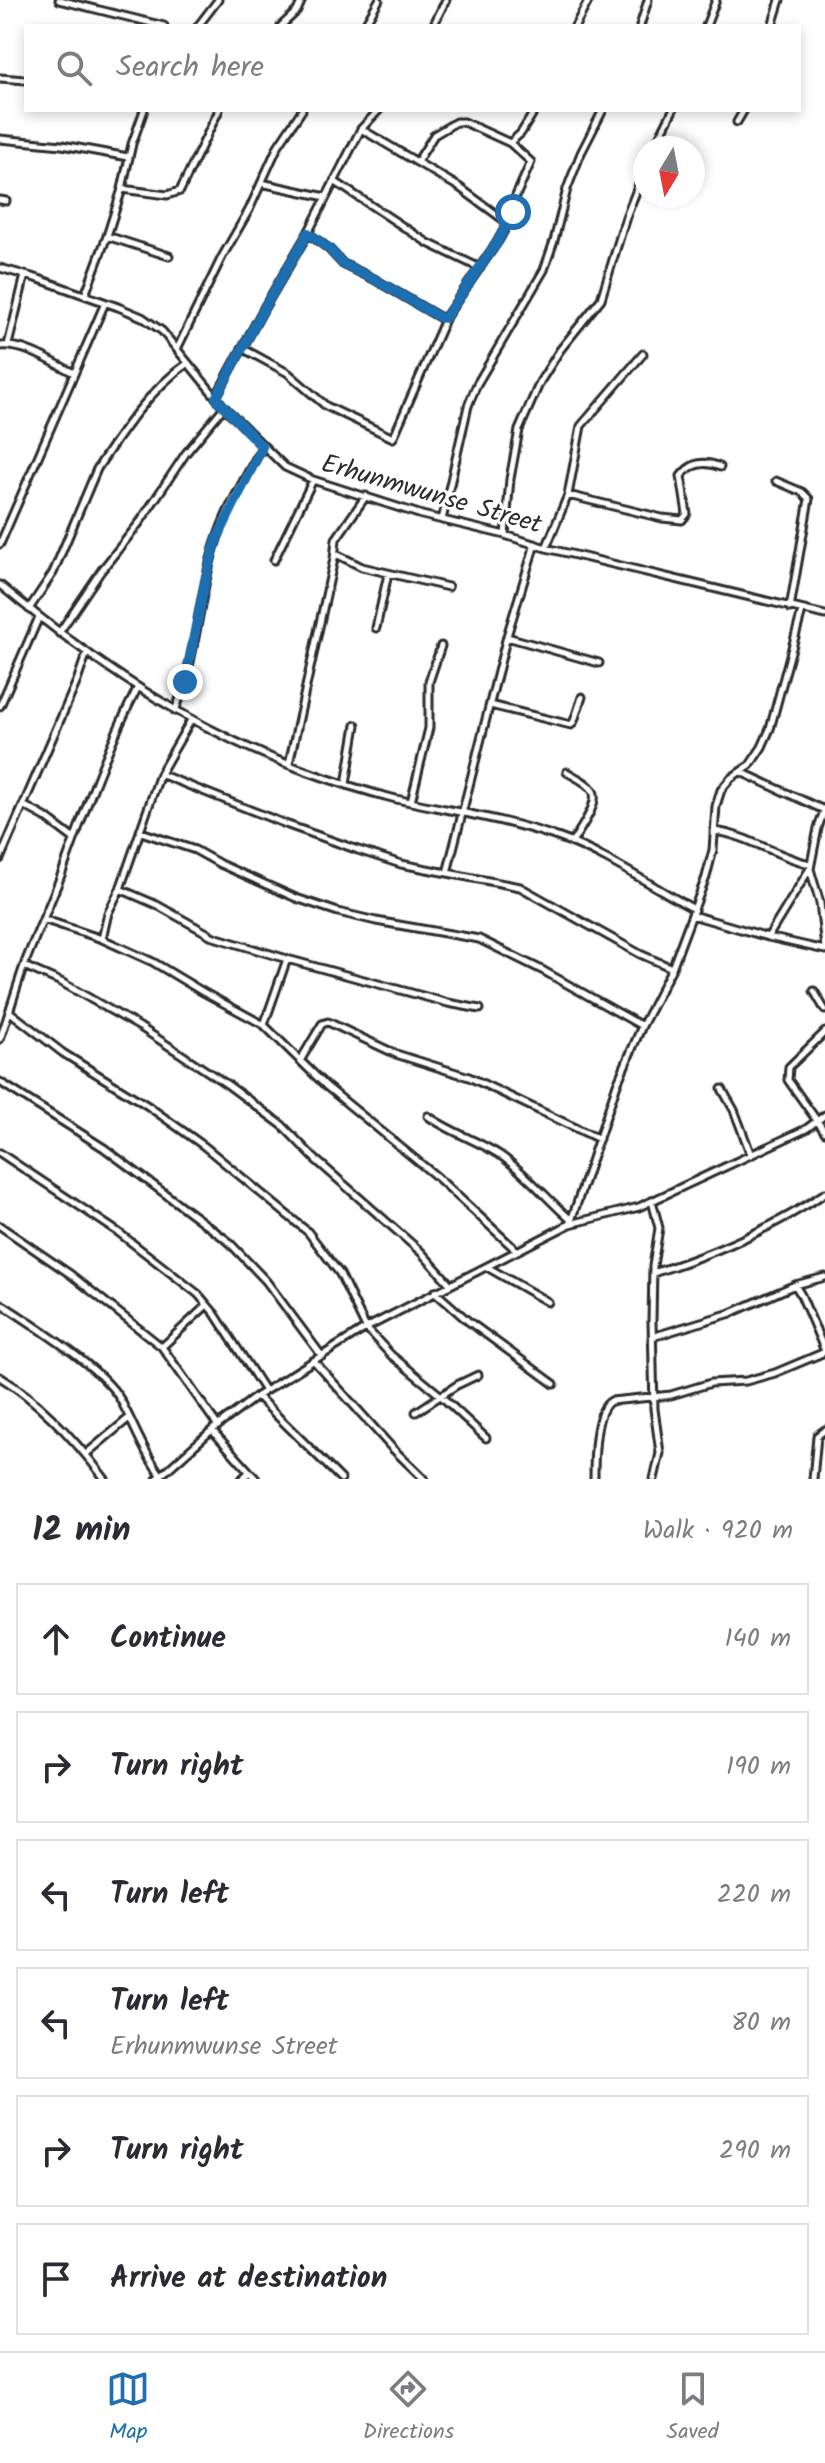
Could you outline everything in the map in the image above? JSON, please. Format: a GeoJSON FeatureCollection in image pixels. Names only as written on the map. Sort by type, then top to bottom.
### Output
{"type":"FeatureCollection","features":[{"type":"Feature","properties":{"kind":"street"},"geometry":{"type":"LineString","coordinates":[[59,0],[156,24]]}},
{"type":"Feature","properties":{"kind":"street"},"geometry":{"type":"LineString","coordinates":[[200,24],[218,0]]}},
{"type":"Feature","properties":{"kind":"street"},"geometry":{"type":"LineString","coordinates":[[283,24],[297,11],[302,0]]}},
{"type":"Feature","properties":{"kind":"street"},"geometry":{"type":"LineString","coordinates":[[365,24],[379,0]]}},
{"type":"Feature","properties":{"kind":"street"},"geometry":{"type":"LineString","coordinates":[[434,24],[446,0]]}},
{"type":"Feature","properties":{"kind":"street"},"geometry":{"type":"LineString","coordinates":[[576,24],[589,0]]}},
{"type":"Feature","properties":{"kind":"street"},"geometry":{"type":"LineString","coordinates":[[641,24],[648,0]]}},
{"type":"Feature","properties":{"kind":"street"},"geometry":{"type":"LineString","coordinates":[[707,24],[716,0]]}},
{"type":"Feature","properties":{"kind":"street"},"geometry":{"type":"LineString","coordinates":[[773,24],[780,0]]}},
{"type":"Feature","properties":{"kind":"street"},"geometry":{"type":"LineString","coordinates":[[0,78],[24,80]]}},
{"type":"Feature","properties":{"kind":"street"},"geometry":{"type":"LineString","coordinates":[[85,295],[122,189],[128,157],[143,112]]}},
{"type":"Feature","properties":{"kind":"street"},"geometry":{"type":"LineString","coordinates":[[122,189],[167,195],[180,191],[218,112]]}},
{"type":"Feature","properties":{"kind":"street"},"geometry":{"type":"LineString","coordinates":[[177,349],[278,146],[301,112]]}},
{"type":"Feature","properties":{"kind":"street"},"geometry":{"type":"LineString","coordinates":[[216,398],[308,233],[361,129],[377,112]]}},
{"type":"Feature","properties":{"kind":"street"},"geometry":{"type":"LineString","coordinates":[[510,143],[521,133],[534,112]]}},
{"type":"Feature","properties":{"kind":"street"},"geometry":{"type":"LineString","coordinates":[[442,520],[468,406],[477,384],[544,270],[567,189],[602,112]]}},
{"type":"Feature","properties":{"kind":"street"},"geometry":{"type":"LineString","coordinates":[[660,136],[672,112]]}},
{"type":"Feature","properties":{"kind":"street"},"geometry":{"type":"LineString","coordinates":[[737,122],[743,112]]}},
{"type":"Feature","properties":{"kind":"street"},"geometry":{"type":"LineString","coordinates":[[242,348],[288,373],[326,406],[393,438],[446,317],[508,223],[531,162],[510,143],[464,122],[456,122],[434,135],[417,162]]}},
{"type":"Feature","properties":{"kind":"street"},"geometry":{"type":"LineString","coordinates":[[361,129],[459,187],[508,223]]}},
{"type":"Feature","properties":{"kind":"street"},"geometry":{"type":"LineString","coordinates":[[0,139],[62,145],[128,157]]}},
{"type":"Feature","properties":{"kind":"street"},"geometry":{"type":"LineString","coordinates":[[334,180],[428,243],[480,268]]}},
{"type":"Feature","properties":{"kind":"street"},"geometry":{"type":"LineString","coordinates":[[261,183],[326,197]]}},
{"type":"Feature","properties":{"kind":"street"},"geometry":{"type":"LineString","coordinates":[[505,535],[519,430],[553,360],[601,299],[633,199]]}},
{"type":"Feature","properties":{"kind":"street"},"geometry":{"type":"LineString","coordinates":[[308,233],[343,264],[439,317],[446,317]]}},
{"type":"Feature","properties":{"kind":"street"},"geometry":{"type":"LineString","coordinates":[[107,236],[169,256]]}},
{"type":"Feature","properties":{"kind":"street","name":"Erhunmwunse Street"},"geometry":{"type":"LineString","coordinates":[[0,268],[142,317],[162,331],[216,398],[262,447],[285,467],[313,480],[546,548],[825,615]]}},
{"type":"Feature","properties":{"kind":"street"},"geometry":{"type":"LineString","coordinates":[[8,345],[25,275]]}},
{"type":"Feature","properties":{"kind":"street"},"geometry":{"type":"LineString","coordinates":[[0,544],[105,303]]}},
{"type":"Feature","properties":{"kind":"street"},"geometry":{"type":"LineString","coordinates":[[0,346],[24,349],[74,373]]}},
{"type":"Feature","properties":{"kind":"street"},"geometry":{"type":"LineString","coordinates":[[546,548],[568,495],[581,426],[643,354]]}},
{"type":"Feature","properties":{"kind":"street"},"geometry":{"type":"LineString","coordinates":[[29,609],[53,573],[97,469],[124,429],[170,375],[188,363]]}},
{"type":"Feature","properties":{"kind":"street"},"geometry":{"type":"LineString","coordinates":[[59,633],[186,453],[224,407]]}},
{"type":"Feature","properties":{"kind":"street"},"geometry":{"type":"LineString","coordinates":[[175,711],[190,667],[206,577],[217,539],[262,447]]}},
{"type":"Feature","properties":{"kind":"street"},"geometry":{"type":"LineString","coordinates":[[568,495],[682,520],[687,514],[681,476],[696,464],[710,463],[720,467]]}},
{"type":"Feature","properties":{"kind":"street"},"geometry":{"type":"LineString","coordinates":[[274,560],[313,480]]}},
{"type":"Feature","properties":{"kind":"street"},"geometry":{"type":"LineString","coordinates":[[776,481],[802,492],[809,499],[790,608]]}},
{"type":"Feature","properties":{"kind":"street"},"geometry":{"type":"LineString","coordinates":[[289,764],[339,534],[366,496]]}},
{"type":"Feature","properties":{"kind":"street"},"geometry":{"type":"LineString","coordinates":[[447,873],[507,636],[535,544]]}},
{"type":"Feature","properties":{"kind":"street"},"geometry":{"type":"LineString","coordinates":[[335,553],[362,567],[448,587]]}},
{"type":"Feature","properties":{"kind":"street"},"geometry":{"type":"LineString","coordinates":[[376,628],[388,574]]}},
{"type":"Feature","properties":{"kind":"street"},"geometry":{"type":"LineString","coordinates":[[0,585],[59,633],[175,711],[289,764],[411,802],[462,811],[539,831],[572,843],[693,912],[768,937],[825,949],[820,903],[810,866]]}},
{"type":"Feature","properties":{"kind":"street"},"geometry":{"type":"LineString","coordinates":[[570,1222],[617,1084],[672,968],[693,912],[713,850],[716,806],[721,790],[731,778],[750,765],[762,747],[770,729],[802,611]]}},
{"type":"Feature","properties":{"kind":"street"},"geometry":{"type":"LineString","coordinates":[[0,706],[39,617]]}},
{"type":"Feature","properties":{"kind":"street"},"geometry":{"type":"LineString","coordinates":[[507,636],[599,663]]}},
{"type":"Feature","properties":{"kind":"street"},"geometry":{"type":"LineString","coordinates":[[411,802],[429,728],[429,682],[441,646]]}},
{"type":"Feature","properties":{"kind":"street"},"geometry":{"type":"LineString","coordinates":[[0,859],[87,652]]}},
{"type":"Feature","properties":{"kind":"street"},"geometry":{"type":"LineString","coordinates":[[0,1039],[24,966],[91,790],[108,756],[113,736],[138,687]]}},
{"type":"Feature","properties":{"kind":"street"},"geometry":{"type":"LineString","coordinates":[[490,705],[571,725],[582,697]]}},
{"type":"Feature","properties":{"kind":"street"},"geometry":{"type":"LineString","coordinates":[[102,939],[108,913],[120,889],[160,774],[191,720]]}},
{"type":"Feature","properties":{"kind":"street"},"geometry":{"type":"LineString","coordinates":[[346,784],[356,725]]}},
{"type":"Feature","properties":{"kind":"street"},"geometry":{"type":"LineString","coordinates":[[567,772],[589,786],[594,791],[595,799],[572,843]]}},
{"type":"Feature","properties":{"kind":"street"},"geometry":{"type":"LineString","coordinates":[[741,772],[824,809],[810,866],[768,937]]}},
{"type":"Feature","properties":{"kind":"street"},"geometry":{"type":"LineString","coordinates":[[160,774],[288,825],[401,864],[520,887],[640,954],[672,968]]}},
{"type":"Feature","properties":{"kind":"street"},"geometry":{"type":"LineString","coordinates":[[23,805],[74,839]]}},
{"type":"Feature","properties":{"kind":"street"},"geometry":{"type":"LineString","coordinates":[[714,831],[730,833],[810,866]]}},
{"type":"Feature","properties":{"kind":"street"},"geometry":{"type":"LineString","coordinates":[[141,832],[195,850],[296,898],[338,912],[479,939],[642,1026]]}},
{"type":"Feature","properties":{"kind":"street"},"geometry":{"type":"LineString","coordinates":[[120,889],[157,905],[214,937],[448,1003],[480,1009]]}},
{"type":"Feature","properties":{"kind":"street"},"geometry":{"type":"LineString","coordinates":[[43,919],[102,939],[153,962],[264,1025],[326,1086],[437,1177],[517,1251]]}},
{"type":"Feature","properties":{"kind":"street"},"geometry":{"type":"LineString","coordinates":[[264,1025],[287,959]]}},
{"type":"Feature","properties":{"kind":"street"},"geometry":{"type":"LineString","coordinates":[[24,966],[61,982],[140,1027],[282,1125],[315,1159],[421,1252],[450,1284]]}},
{"type":"Feature","properties":{"kind":"street"},"geometry":{"type":"LineString","coordinates":[[814,991],[825,1010]]}},
{"type":"Feature","properties":{"kind":"street"},"geometry":{"type":"LineString","coordinates":[[10,1012],[63,1053],[148,1106],[204,1146],[308,1232],[340,1274],[366,1328],[391,1355],[486,1438]]}},
{"type":"Feature","properties":{"kind":"street"},"geometry":{"type":"LineString","coordinates":[[300,1061],[322,1024],[328,1022],[396,1054],[480,1081],[599,1139]]}},
{"type":"Feature","properties":{"kind":"street"},"geometry":{"type":"LineString","coordinates":[[825,1032],[789,1067],[787,1073],[788,1080],[825,1132]]}},
{"type":"Feature","properties":{"kind":"street"},"geometry":{"type":"LineString","coordinates":[[0,1082],[104,1148],[228,1241],[266,1281],[322,1356]]}},
{"type":"Feature","properties":{"kind":"street"},"geometry":{"type":"LineString","coordinates":[[722,1089],[734,1110],[751,1155]]}},
{"type":"Feature","properties":{"kind":"street"},"geometry":{"type":"LineString","coordinates":[[0,1303],[105,1379],[120,1398],[159,1477],[212,1430],[257,1396],[366,1328],[570,1222],[639,1207],[751,1155],[825,1115]]}},
{"type":"Feature","properties":{"kind":"street"},"geometry":{"type":"LineString","coordinates":[[428,1116],[517,1167],[570,1222]]}},
{"type":"Feature","properties":{"kind":"street"},"geometry":{"type":"LineString","coordinates":[[0,1153],[118,1232],[180,1278],[207,1305],[265,1391]]}},
{"type":"Feature","properties":{"kind":"street"},"geometry":{"type":"LineString","coordinates":[[653,1273],[696,1260],[746,1238],[798,1212],[825,1193]]}},
{"type":"Feature","properties":{"kind":"street"},"geometry":{"type":"LineString","coordinates":[[652,1201],[659,1228],[653,1273],[652,1337],[660,1453],[654,1479]]}},
{"type":"Feature","properties":{"kind":"street"},"geometry":{"type":"LineString","coordinates":[[0,1226],[70,1274],[162,1347],[218,1426]]}},
{"type":"Feature","properties":{"kind":"street"},"geometry":{"type":"LineString","coordinates":[[486,1266],[548,1302]]}},
{"type":"Feature","properties":{"kind":"street"},"geometry":{"type":"LineString","coordinates":[[652,1337],[731,1313],[795,1285],[825,1277]]}},
{"type":"Feature","properties":{"kind":"street"},"geometry":{"type":"LineString","coordinates":[[594,1479],[599,1417],[604,1404],[621,1398],[684,1392],[711,1383],[761,1377],[825,1351],[795,1285]]}},
{"type":"Feature","properties":{"kind":"street"},"geometry":{"type":"LineString","coordinates":[[435,1292],[468,1321],[554,1384]]}},
{"type":"Feature","properties":{"kind":"street"},"geometry":{"type":"LineString","coordinates":[[162,1347],[207,1305]]}},
{"type":"Feature","properties":{"kind":"street"},"geometry":{"type":"LineString","coordinates":[[314,1361],[424,1479]]}},
{"type":"Feature","properties":{"kind":"street"},"geometry":{"type":"LineString","coordinates":[[416,1412],[478,1375]]}},
{"type":"Feature","properties":{"kind":"street"},"geometry":{"type":"LineString","coordinates":[[0,1377],[43,1410],[86,1454],[105,1479]]}},
{"type":"Feature","properties":{"kind":"street"},"geometry":{"type":"LineString","coordinates":[[257,1396],[341,1479]]}},
{"type":"Feature","properties":{"kind":"street"},"geometry":{"type":"LineString","coordinates":[[86,1454],[129,1418]]}},
{"type":"Feature","properties":{"kind":"street"},"geometry":{"type":"LineString","coordinates":[[212,1430],[256,1479]]}},
{"type":"Feature","properties":{"kind":"street"},"geometry":{"type":"LineString","coordinates":[[813,1479],[817,1436],[825,1430]]}},
{"type":"Feature","properties":{"kind":"street"},"geometry":{"type":"LineString","coordinates":[[242,1479],[249,1472]]}},
{"type":"Feature","properties":{"kind":"route"},"geometry":{"type":"LineString","coordinates":[[185,682],[206,577],[217,539],[262,447],[216,398],[308,233],[343,264],[445,318],[498,241],[513,212]]}}]}
